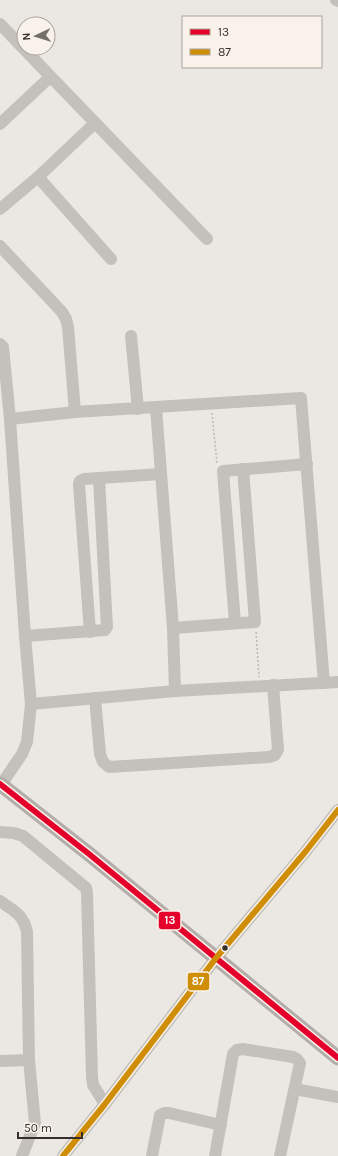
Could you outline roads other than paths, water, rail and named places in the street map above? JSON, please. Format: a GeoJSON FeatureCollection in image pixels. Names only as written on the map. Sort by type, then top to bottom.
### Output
{"type":"FeatureCollection","features":[{"type":"Feature","properties":{"kind":"main road"},"geometry":{"type":"LineString","coordinates":[[0,784],[89,854],[338,1058]]}},
{"type":"Feature","properties":{"kind":"street"},"geometry":{"type":"LineString","coordinates":[[2,29],[207,239]]}},
{"type":"Feature","properties":{"kind":"street"},"geometry":{"type":"LineString","coordinates":[[0,124],[50,77]]}},
{"type":"Feature","properties":{"kind":"street"},"geometry":{"type":"LineString","coordinates":[[0,209],[38,177],[95,123]]}},
{"type":"Feature","properties":{"kind":"street"},"geometry":{"type":"LineString","coordinates":[[38,177],[111,259]]}},
{"type":"Feature","properties":{"kind":"street"},"geometry":{"type":"LineString","coordinates":[[0,246],[62,312],[66,319],[68,327],[75,412]]}},
{"type":"Feature","properties":{"kind":"street"},"geometry":{"type":"LineString","coordinates":[[131,336],[138,409]]}},
{"type":"Feature","properties":{"kind":"street"},"geometry":{"type":"LineString","coordinates":[[0,344],[3,347],[10,419],[31,704],[27,742],[22,754],[0,784]]}},
{"type":"Feature","properties":{"kind":"street"},"geometry":{"type":"LineString","coordinates":[[10,419],[75,412],[301,398],[324,683]]}},
{"type":"Feature","properties":{"kind":"street"},"geometry":{"type":"LineString","coordinates":[[156,408],[173,628],[175,692]]}},
{"type":"Feature","properties":{"kind":"street"},"geometry":{"type":"LineString","coordinates":[[235,623],[223,471],[307,464]]}},
{"type":"Feature","properties":{"kind":"street"},"geometry":{"type":"LineString","coordinates":[[173,628],[255,622],[243,469]]}},
{"type":"Feature","properties":{"kind":"street"},"geometry":{"type":"LineString","coordinates":[[90,632],[80,481],[84,479],[161,474]]}},
{"type":"Feature","properties":{"kind":"street"},"geometry":{"type":"LineString","coordinates":[[25,636],[90,632],[105,630],[107,627],[99,478]]}},
{"type":"Feature","properties":{"kind":"street"},"geometry":{"type":"LineString","coordinates":[[31,704],[175,692],[338,682]]}},
{"type":"Feature","properties":{"kind":"street"},"geometry":{"type":"LineString","coordinates":[[95,698],[100,754],[103,762],[109,767],[261,758],[275,755],[278,750],[273,685]]}},
{"type":"Feature","properties":{"kind":"street"},"geometry":{"type":"LineString","coordinates":[[63,1156],[105,1104],[216,958],[306,851],[338,810]]}},
{"type":"Feature","properties":{"kind":"street"},"geometry":{"type":"LineString","coordinates":[[0,832],[14,833],[23,836],[86,888],[92,1077],[93,1085],[105,1104]]}},
{"type":"Feature","properties":{"kind":"street"},"geometry":{"type":"LineString","coordinates":[[0,900],[21,915],[26,924],[27,932],[29,1060],[35,1122],[22,1156]]}},
{"type":"Feature","properties":{"kind":"street"},"geometry":{"type":"LineString","coordinates":[[215,1156],[232,1054],[237,1050],[242,1049],[293,1057],[300,1063],[280,1156]]}},
{"type":"Feature","properties":{"kind":"street"},"geometry":{"type":"LineString","coordinates":[[0,1061],[29,1060]]}},
{"type":"Feature","properties":{"kind":"street"},"geometry":{"type":"LineString","coordinates":[[294,1089],[338,1097]]}},
{"type":"Feature","properties":{"kind":"street"},"geometry":{"type":"LineString","coordinates":[[152,1156],[160,1115],[164,1113],[221,1125]]}}]}
